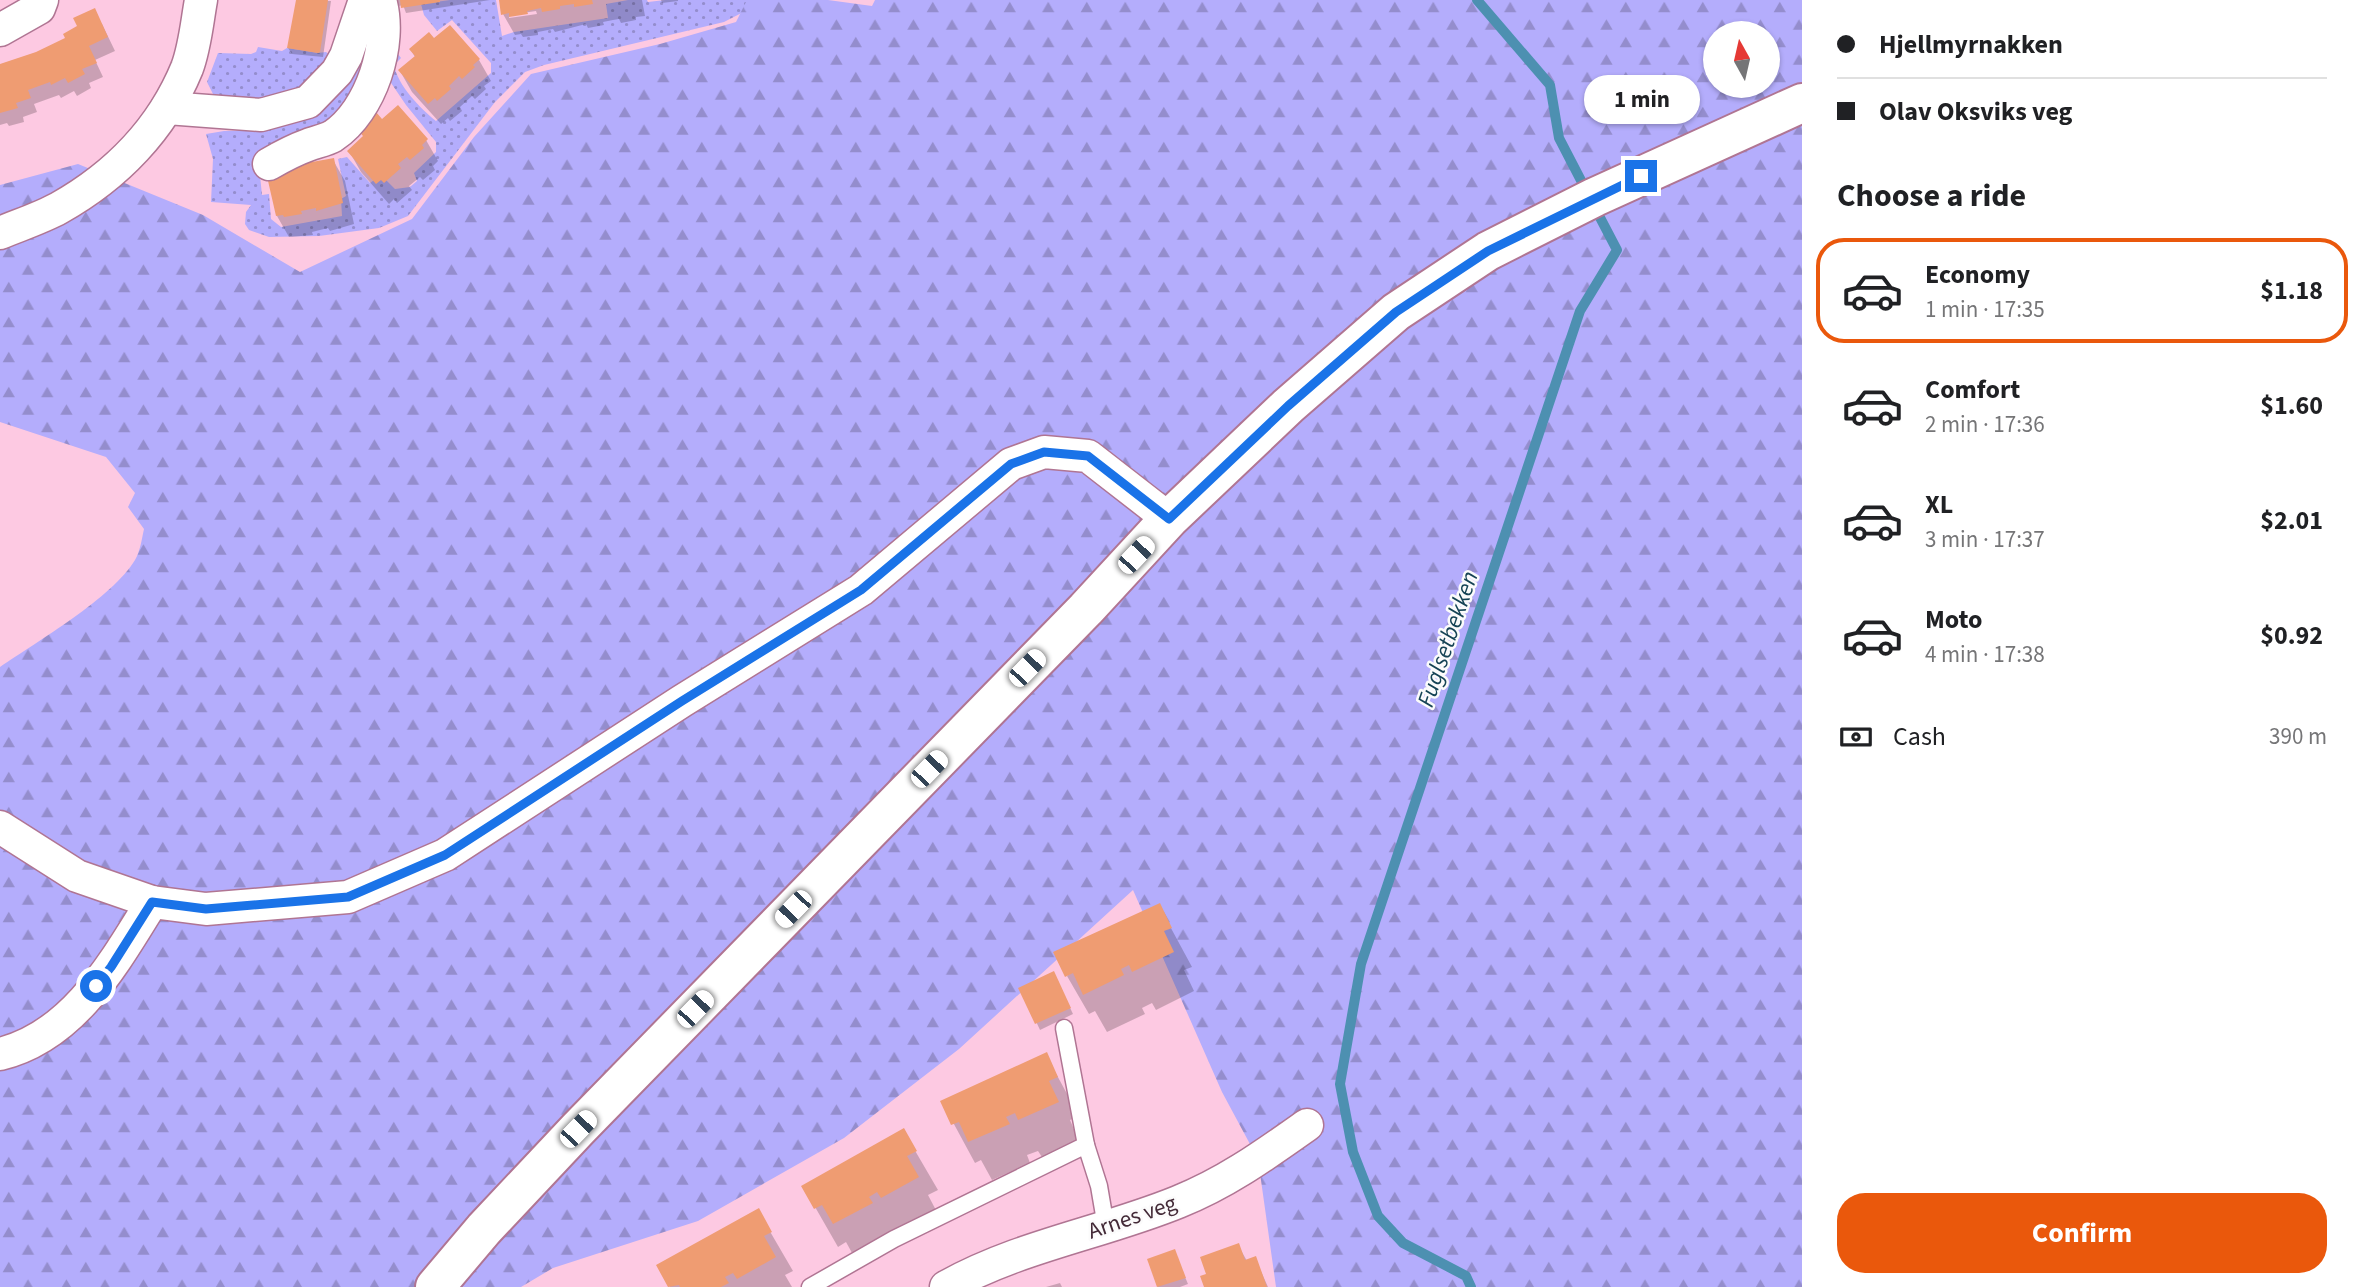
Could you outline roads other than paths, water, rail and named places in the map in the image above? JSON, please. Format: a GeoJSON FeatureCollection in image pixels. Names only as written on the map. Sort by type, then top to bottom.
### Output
{"type":"FeatureCollection","features":[{"type":"Feature","properties":{"kind":"street"},"geometry":{"type":"LineString","coordinates":[[0,30],[39,9],[43,0]]}},
{"type":"Feature","properties":{"kind":"street"},"geometry":{"type":"LineString","coordinates":[[0,233],[57,209],[102,181],[139,147],[167,108],[187,67],[201,0]]}},
{"type":"Feature","properties":{"kind":"street"},"geometry":{"type":"LineString","coordinates":[[167,108],[261,115],[308,102],[337,72],[346,56],[365,0]]}},
{"type":"Feature","properties":{"kind":"street"},"geometry":{"type":"LineString","coordinates":[[269,164],[304,146],[333,136],[356,113],[371,91],[379,63],[383,33],[380,0]]}},
{"type":"Feature","properties":{"kind":"street"},"geometry":{"type":"LineString","coordinates":[[435,1287],[484,1229],[578,1129],[1086,609],[1169,519],[1288,406],[1396,312],[1488,251],[1595,198],[1802,103]]}},
{"type":"Feature","properties":{"kind":"street"},"geometry":{"type":"LineString","coordinates":[[0,827],[77,876],[152,902],[206,909],[348,897],[445,855],[682,701],[861,590],[1011,464],[1044,452],[1088,456],[1169,519]]}},
{"type":"Feature","properties":{"kind":"street"},"geometry":{"type":"LineString","coordinates":[[0,1054],[24,1048],[81,1005],[111,967],[152,902]]}},
{"type":"Feature","properties":{"kind":"street","name":"Arnes veg"},"geometry":{"type":"LineString","coordinates":[[946,1287],[996,1263],[1176,1203],[1213,1187],[1249,1166],[1307,1125]]}},
{"type":"Feature","properties":{"kind":"lane"},"geometry":{"type":"LineString","coordinates":[[1064,1028],[1086,1145],[1099,1186],[1106,1227]]}},
{"type":"Feature","properties":{"kind":"lane"},"geometry":{"type":"LineString","coordinates":[[810,1287],[894,1239],[1086,1145]]}},
{"type":"Feature","properties":{"kind":"waterway","name":"Fuglsetbekken"},"geometry":{"type":"LineString","coordinates":[[1477,0],[1550,85],[1559,138],[1587,192]]}},
{"type":"Feature","properties":{"kind":"waterway","name":"Fuglsetbekken"},"geometry":{"type":"LineString","coordinates":[[1471,1287],[1466,1276],[1403,1243],[1378,1216],[1353,1152],[1340,1084],[1361,964],[1580,311],[1617,250],[1594,206]]}}]}
